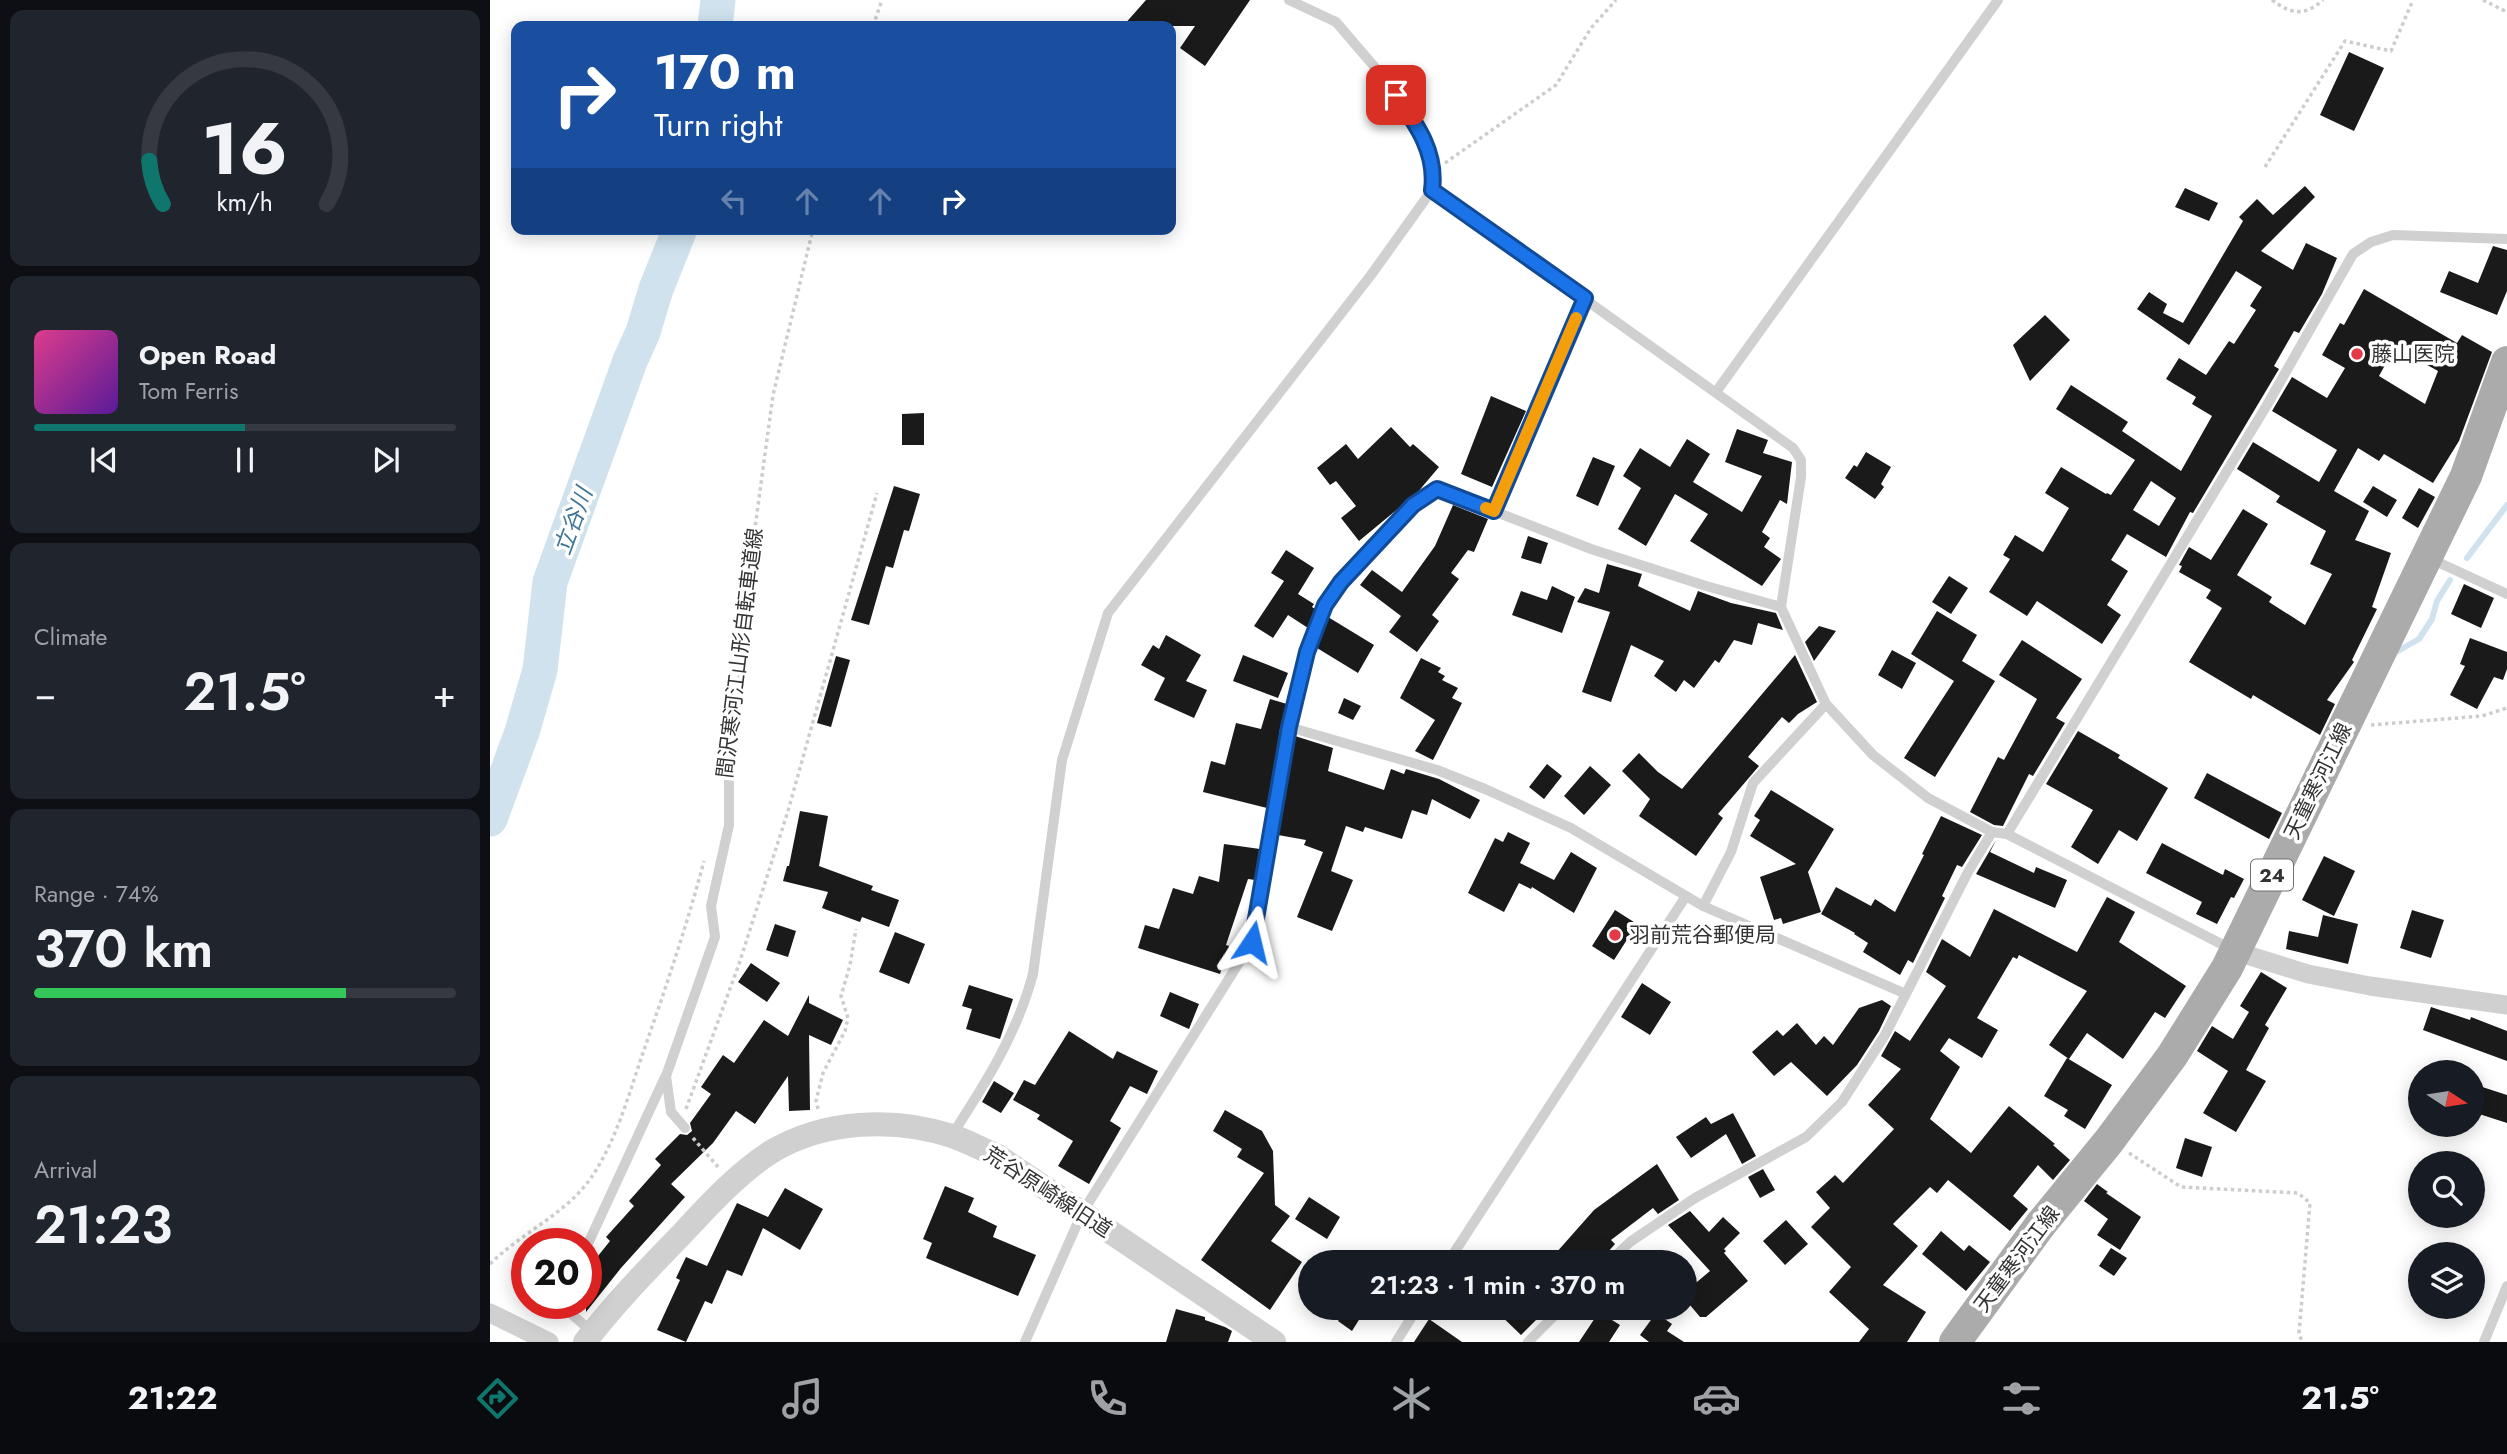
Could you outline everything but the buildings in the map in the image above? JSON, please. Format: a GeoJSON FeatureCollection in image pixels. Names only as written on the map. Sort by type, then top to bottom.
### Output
{"type":"FeatureCollection","features":[{"type":"Feature","properties":{"kind":"main road","name":"天童寒河江線"},"geometry":{"type":"LineString","coordinates":[[1955,1342],[2041,1224],[2109,1141],[2172,1056],[2227,968],[2466,476],[2507,362]]}},
{"type":"Feature","properties":{"kind":"street"},"geometry":{"type":"LineString","coordinates":[[2234,951],[2308,974],[2370,986],[2507,1004]]}},
{"type":"Feature","properties":{"kind":"street","name":"荒谷原崎線旧道"},"geometry":{"type":"LineString","coordinates":[[589,1337],[657,1259],[733,1184],[771,1152],[821,1131],[866,1124],[921,1129],[951,1136],[996,1155],[1274,1342]]}},
{"type":"Feature","properties":{"kind":"street"},"geometry":{"type":"LineString","coordinates":[[490,1313],[548,1342]]}},
{"type":"Feature","properties":{"kind":"lane"},"geometry":{"type":"LineString","coordinates":[[951,1136],[992,1074],[1025,1003],[1033,974],[1062,761],[1108,613],[1371,275],[1432,190],[1435,170],[1419,128],[1385,79],[1336,22],[1289,0]]}},
{"type":"Feature","properties":{"kind":"lane"},"geometry":{"type":"LineString","coordinates":[[1716,391],[1998,0]]}},
{"type":"Feature","properties":{"kind":"lane"},"geometry":{"type":"LineString","coordinates":[[1432,190],[1793,448],[1801,460],[1801,477],[1781,607],[1826,704],[1873,755],[1928,798],[1992,832],[2007,834],[2234,951]]}},
{"type":"Feature","properties":{"kind":"lane"},"geometry":{"type":"LineString","coordinates":[[2007,834],[2260,417],[2353,254],[2371,242],[2393,235],[2507,239]]}},
{"type":"Feature","properties":{"kind":"lane"},"geometry":{"type":"LineString","coordinates":[[1494,511],[1585,298]]}},
{"type":"Feature","properties":{"kind":"lane"},"geometry":{"type":"LineString","coordinates":[[1025,1342],[1082,1213],[1252,942],[1289,727],[1307,652],[1325,605],[1341,582],[1413,505],[1437,489],[1591,549],[1781,607]]}},
{"type":"Feature","properties":{"kind":"lane"},"geometry":{"type":"LineString","coordinates":[[2427,556],[2507,594]]}},
{"type":"Feature","properties":{"kind":"lane"},"geometry":{"type":"LineString","coordinates":[[1703,905],[1731,852],[1753,783],[1826,704]]}},
{"type":"Feature","properties":{"kind":"lane"},"geometry":{"type":"LineString","coordinates":[[1289,727],[1437,770],[1485,789],[1571,828],[1703,905],[1906,994]]}},
{"type":"Feature","properties":{"kind":"lane"},"geometry":{"type":"LineString","coordinates":[[595,1228],[666,1076],[715,937],[712,906],[729,825],[729,769]]}},
{"type":"Feature","properties":{"kind":"lane"},"geometry":{"type":"LineString","coordinates":[[1622,1250],[1695,1198],[1806,1137],[1842,1102],[1869,1063],[1968,872],[1992,832]]}},
{"type":"Feature","properties":{"kind":"lane"},"geometry":{"type":"LineString","coordinates":[[1456,1250],[1686,896]]}},
{"type":"Feature","properties":{"kind":"lane"},"geometry":{"type":"LineString","coordinates":[[666,1076],[671,1112],[685,1128]]}},
{"type":"Feature","properties":{"kind":"lane"},"geometry":{"type":"LineString","coordinates":[[2484,1342],[2507,1286]]}},
{"type":"Feature","properties":{"kind":"lane"},"geometry":{"type":"LineString","coordinates":[[573,1319],[589,1337]]}},
{"type":"Feature","properties":{"kind":"lane"},"geometry":{"type":"LineString","coordinates":[[1395,1342],[1409,1320]]}},
{"type":"Feature","properties":{"kind":"lane"},"geometry":{"type":"LineString","coordinates":[[1528,1342],[1550,1320]]}},
{"type":"Feature","properties":{"kind":"path"},"geometry":{"type":"LineString","coordinates":[[875,21],[882,0]]}},
{"type":"Feature","properties":{"kind":"path"},"geometry":{"type":"LineString","coordinates":[[1435,170],[1556,85],[1591,28],[1616,0]]}},
{"type":"Feature","properties":{"kind":"path"},"geometry":{"type":"LineString","coordinates":[[2272,0],[2288,12],[2305,12],[2323,0]]}},
{"type":"Feature","properties":{"kind":"path"},"geometry":{"type":"LineString","coordinates":[[2265,167],[2345,41],[2390,51],[2413,0]]}},
{"type":"Feature","properties":{"kind":"path"},"geometry":{"type":"LineString","coordinates":[[2483,0],[2507,12]]}},
{"type":"Feature","properties":{"kind":"path","name":"間沢寒河江山形自転車道線"},"geometry":{"type":"LineString","coordinates":[[729,769],[752,550],[773,395],[812,235]]}},
{"type":"Feature","properties":{"kind":"path"},"geometry":{"type":"LineString","coordinates":[[733,1184],[685,1128],[685,1112],[739,964],[788,811],[877,493]]}},
{"type":"Feature","properties":{"kind":"path"},"geometry":{"type":"LineString","coordinates":[[2345,727],[2482,716],[2507,708]]}},
{"type":"Feature","properties":{"kind":"path"},"geometry":{"type":"LineString","coordinates":[[490,1264],[556,1214],[588,1182],[617,1129],[686,927],[704,861]]}},
{"type":"Feature","properties":{"kind":"path"},"geometry":{"type":"LineString","coordinates":[[821,1131],[816,1101],[823,1073],[845,1031],[848,1018],[841,996],[856,929]]}},
{"type":"Feature","properties":{"kind":"path"},"geometry":{"type":"LineString","coordinates":[[2109,1141],[2181,1186],[2298,1193],[2310,1203],[2299,1333],[2302,1342]]}},
{"type":"Feature","properties":{"kind":"waterway","name":"立谷川"},"geometry":{"type":"LineString","coordinates":[[716,21],[718,0]]}},
{"type":"Feature","properties":{"kind":"waterway","name":"立谷川"},"geometry":{"type":"LineString","coordinates":[[490,819],[522,732],[540,670],[550,582],[678,235]]}},
{"type":"Feature","properties":{"kind":"waterway"},"geometry":{"type":"LineString","coordinates":[[2467,558],[2507,505]]}},
{"type":"Feature","properties":{"kind":"waterway"},"geometry":{"type":"LineString","coordinates":[[2398,651],[2419,639],[2432,619],[2437,601],[2450,580]]}},
{"type":"Feature","properties":{"kind":"slow traffic"},"geometry":{"type":"LineString","coordinates":[[1486,508],[1494,511],[1576,318]]}},
{"type":"Feature","properties":{"kind":"place","name":"藤山医院"},"geometry":{"type":"Point","coordinates":[2357,354]}},
{"type":"Feature","properties":{"kind":"place","name":"羽前荒谷郵便局"},"geometry":{"type":"Point","coordinates":[1615,935]}},
{"type":"Feature","properties":{"kind":"route"},"geometry":{"type":"LineString","coordinates":[[1252,942],[1289,727],[1307,652],[1325,605],[1341,582],[1413,505],[1437,489],[1494,511],[1585,298],[1432,190],[1435,170],[1419,128],[1396,95]]}}]}
